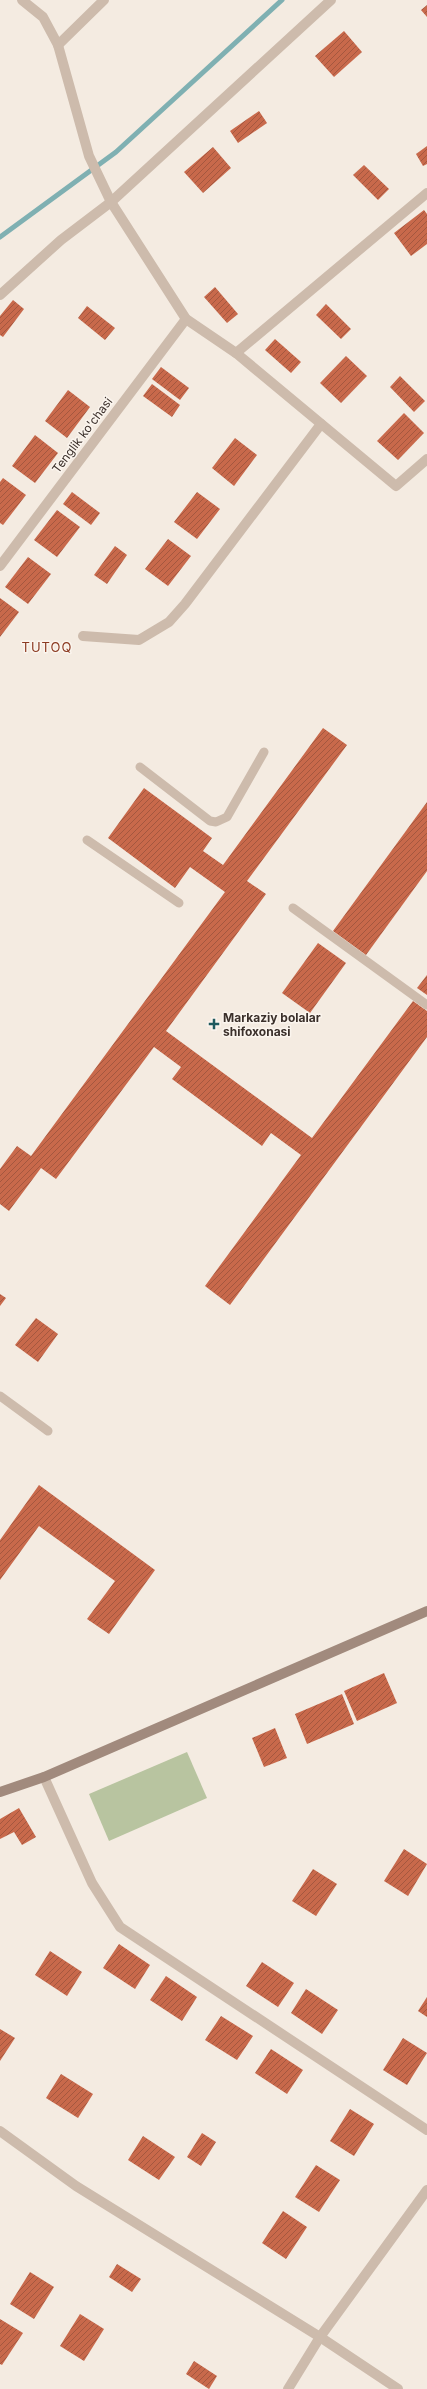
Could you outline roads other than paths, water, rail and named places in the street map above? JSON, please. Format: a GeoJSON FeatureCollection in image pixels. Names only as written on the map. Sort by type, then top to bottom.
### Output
{"type":"FeatureCollection","features":[{"type":"Feature","properties":{"kind":"street"},"geometry":{"type":"LineString","coordinates":[[22,0],[43,17],[58,45],[89,156],[112,202],[186,319],[236,353],[396,486],[427,459]]}},
{"type":"Feature","properties":{"kind":"street"},"geometry":{"type":"LineString","coordinates":[[58,45],[104,0]]}},
{"type":"Feature","properties":{"kind":"street"},"geometry":{"type":"LineString","coordinates":[[0,295],[61,240],[112,202],[332,0]]}},
{"type":"Feature","properties":{"kind":"street"},"geometry":{"type":"LineString","coordinates":[[236,353],[427,193]]}},
{"type":"Feature","properties":{"kind":"street","name":"Tenglik ko'chasi"},"geometry":{"type":"LineString","coordinates":[[0,566],[186,319]]}},
{"type":"Feature","properties":{"kind":"street"},"geometry":{"type":"LineString","coordinates":[[83,636],[139,640],[170,622],[186,604],[321,424]]}},
{"type":"Feature","properties":{"kind":"street"},"geometry":{"type":"LineString","coordinates":[[0,1792],[44,1777],[427,1611]]}},
{"type":"Feature","properties":{"kind":"street"},"geometry":{"type":"LineString","coordinates":[[44,1777],[92,1883],[120,1927],[427,2130]]}},
{"type":"Feature","properties":{"kind":"street"},"geometry":{"type":"LineString","coordinates":[[0,2130],[76,2186],[320,2337],[398,2389]]}},
{"type":"Feature","properties":{"kind":"street"},"geometry":{"type":"LineString","coordinates":[[288,2389],[320,2337],[427,2190]]}},
{"type":"Feature","properties":{"kind":"lane"},"geometry":{"type":"LineString","coordinates":[[140,767],[210,821],[216,822],[227,817],[264,752]]}},
{"type":"Feature","properties":{"kind":"lane"},"geometry":{"type":"LineString","coordinates":[[87,840],[179,903]]}},
{"type":"Feature","properties":{"kind":"lane"},"geometry":{"type":"LineString","coordinates":[[293,908],[427,1005]]}},
{"type":"Feature","properties":{"kind":"lane"},"geometry":{"type":"LineString","coordinates":[[0,1396],[48,1430]]}},
{"type":"Feature","properties":{"kind":"waterway"},"geometry":{"type":"LineString","coordinates":[[0,237],[116,152],[282,0]]}},
{"type":"Feature","properties":{"kind":"place","name":"Markaziy bolalar shifoxonasi"},"geometry":{"type":"Point","coordinates":[214,1024]}},
{"type":"Feature","properties":{"kind":"district","name":"TUTOQ"},"geometry":{"type":"Point","coordinates":[47,647]}}]}
